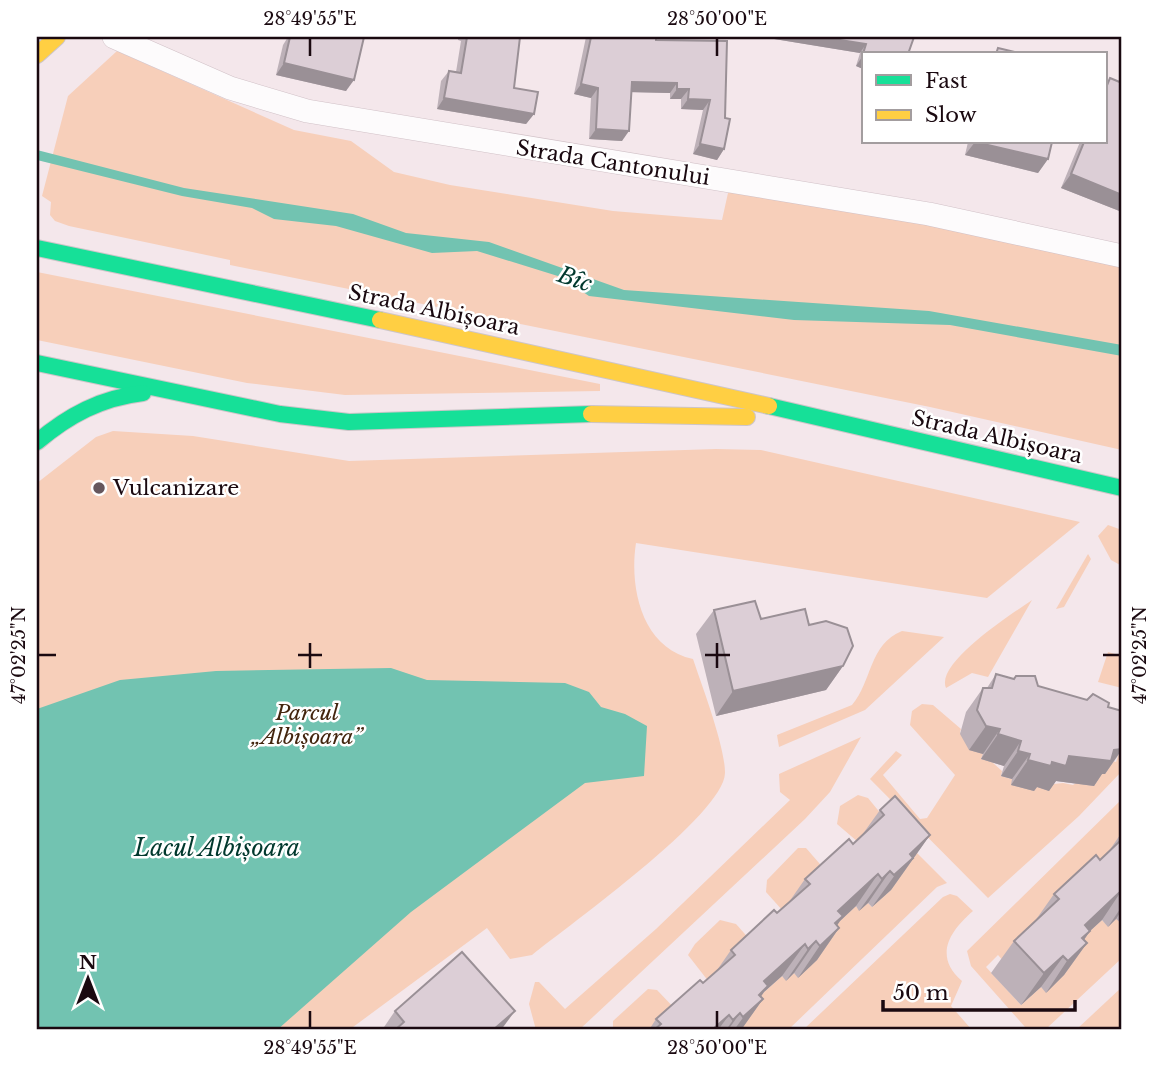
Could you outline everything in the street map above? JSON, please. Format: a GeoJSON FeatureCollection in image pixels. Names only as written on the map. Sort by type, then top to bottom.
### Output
{"type":"FeatureCollection","features":[{"type":"Feature","properties":{"kind":"main road"},"geometry":{"type":"LineString","coordinates":[[37,55],[57,37]]}},
{"type":"Feature","properties":{"kind":"main road","name":"Strada Albișoara"},"geometry":{"type":"LineString","coordinates":[[37,248],[615,370],[1122,488]]}},
{"type":"Feature","properties":{"kind":"main road","name":"Strada Albișoara"},"geometry":{"type":"LineString","coordinates":[[37,363],[280,414],[349,422],[592,415],[821,418]]}},
{"type":"Feature","properties":{"kind":"main road"},"geometry":{"type":"LineString","coordinates":[[592,415],[615,394],[620,385],[615,370]]}},
{"type":"Feature","properties":{"kind":"main road"},"geometry":{"type":"LineString","coordinates":[[37,442],[60,422],[91,403],[127,394],[169,391]]}},
{"type":"Feature","properties":{"kind":"street","name":"Strada Cantonului"},"geometry":{"type":"LineString","coordinates":[[114,37],[230,88],[307,111],[929,214],[1122,256]]}},
{"type":"Feature","properties":{"kind":"green space"},"geometry":{"type":"Polygon","coordinates":[[[117,51],[294,130],[351,141],[394,172],[450,185],[613,211],[722,220],[728,193],[741,192],[866,211],[1122,261],[1122,450],[930,407],[230,265],[230,260],[55,221],[50,215],[51,202],[42,196],[68,96],[117,51]]]}},
{"type":"Feature","properties":{"kind":"green space"},"geometry":{"type":"Polygon","coordinates":[[[37,272],[600,384],[600,391],[345,395],[247,383],[37,340],[37,272]]]}},
{"type":"Feature","properties":{"kind":"green space","name":"Parcul „Albișoara”"},"geometry":{"type":"Polygon","coordinates":[[[113,431],[193,436],[349,461],[716,449],[761,450],[1080,522],[987,598],[636,543],[635,579],[643,614],[662,643],[676,653],[693,659],[717,732],[725,773],[718,792],[700,815],[609,895],[532,955],[510,959],[487,928],[349,1030],[37,1030],[37,483],[96,437],[113,431]]]}},
{"type":"Feature","properties":{"kind":"green space"},"geometry":{"type":"Polygon","coordinates":[[[1108,525],[1122,530],[1122,566],[1111,560],[1098,536],[1108,525]]]}},
{"type":"Feature","properties":{"kind":"green space"},"geometry":{"type":"Polygon","coordinates":[[[1088,554],[1091,559],[1064,607],[1056,609],[1088,554]]]}},
{"type":"Feature","properties":{"kind":"green space"},"geometry":{"type":"Polygon","coordinates":[[[1032,600],[988,677],[972,673],[946,688],[946,678],[963,653],[993,627],[1032,600]]]}},
{"type":"Feature","properties":{"kind":"green space"},"geometry":{"type":"Polygon","coordinates":[[[902,631],[944,637],[865,710],[779,747],[777,735],[852,705],[883,645],[902,631]]]}},
{"type":"Feature","properties":{"kind":"green space"},"geometry":{"type":"Polygon","coordinates":[[[1108,652],[1122,656],[1122,688],[1098,682],[1108,652]]]}},
{"type":"Feature","properties":{"kind":"green space"},"geometry":{"type":"Polygon","coordinates":[[[922,704],[933,705],[961,729],[960,732],[983,754],[981,759],[992,762],[1002,771],[1001,776],[1035,786],[1063,783],[1073,785],[1110,760],[1116,762],[1122,744],[1122,771],[1079,816],[988,898],[870,779],[896,751],[902,755],[883,775],[920,819],[927,818],[955,775],[910,725],[912,711],[922,704]]]}},
{"type":"Feature","properties":{"kind":"green space"},"geometry":{"type":"Polygon","coordinates":[[[861,737],[830,792],[805,819],[579,1030],[536,1030],[529,1004],[535,982],[539,982],[565,1009],[656,929],[790,800],[780,792],[779,774],[861,737]]]}},
{"type":"Feature","properties":{"kind":"green space"},"geometry":{"type":"Polygon","coordinates":[[[858,795],[868,798],[895,831],[947,883],[937,887],[788,1030],[740,1030],[741,1013],[782,976],[786,980],[794,973],[798,977],[816,943],[856,906],[859,910],[868,903],[872,907],[891,890],[858,842],[837,824],[840,806],[858,795]]]}},
{"type":"Feature","properties":{"kind":"green space"},"geometry":{"type":"Polygon","coordinates":[[[1122,799],[1122,840],[1005,963],[998,955],[986,967],[1021,1005],[1041,987],[1046,992],[1062,957],[1102,920],[1108,926],[1116,919],[1122,921],[1122,958],[1046,1029],[1025,1027],[971,966],[967,951],[1122,799]]]}},
{"type":"Feature","properties":{"kind":"green space"},"geometry":{"type":"Polygon","coordinates":[[[798,848],[806,848],[826,871],[783,911],[766,892],[767,880],[798,848]]]}},
{"type":"Feature","properties":{"kind":"green space"},"geometry":{"type":"Polygon","coordinates":[[[950,894],[957,896],[973,911],[952,935],[947,953],[953,972],[962,981],[951,1006],[972,1030],[803,1030],[943,897],[950,894]]]}},
{"type":"Feature","properties":{"kind":"green space"},"geometry":{"type":"Polygon","coordinates":[[[720,920],[736,924],[752,942],[709,982],[688,955],[695,944],[720,920]]]}},
{"type":"Feature","properties":{"kind":"green space"},"geometry":{"type":"Polygon","coordinates":[[[1122,987],[1122,1030],[1077,1029],[1122,987]]]}},
{"type":"Feature","properties":{"kind":"green space"},"geometry":{"type":"Polygon","coordinates":[[[648,989],[657,990],[677,1011],[657,1030],[613,1030],[613,1021],[648,989]]]}},
{"type":"Feature","properties":{"kind":"water","name":"Bîc"},"geometry":{"type":"Polygon","coordinates":[[[37,150],[184,188],[353,214],[406,233],[489,242],[624,290],[929,311],[1122,345],[1122,356],[950,325],[794,320],[589,296],[561,277],[477,251],[432,253],[336,226],[274,219],[252,208],[182,196],[37,160],[37,150]]]}},
{"type":"Feature","properties":{"kind":"water","name":"Lacul Albișoara"},"geometry":{"type":"Polygon","coordinates":[[[391,668],[427,680],[565,683],[589,692],[601,707],[625,714],[647,726],[644,776],[585,783],[411,912],[277,1030],[37,1030],[37,709],[120,680],[216,671],[391,668]]]}},
{"type":"Feature","properties":{"kind":"building"},"geometry":{"type":"Polygon","coordinates":[[[290,37],[364,37],[354,80],[284,63],[290,37]]]}},
{"type":"Feature","properties":{"kind":"building"},"geometry":{"type":"Polygon","coordinates":[[[467,37],[520,37],[514,88],[538,92],[534,114],[444,98],[449,71],[461,73],[467,37]]]}},
{"type":"Feature","properties":{"kind":"building"},"geometry":{"type":"Polygon","coordinates":[[[591,37],[727,41],[725,118],[730,119],[724,149],[700,144],[710,100],[688,99],[689,89],[677,89],[677,83],[632,82],[629,131],[596,129],[598,88],[581,84],[591,37]]]}},
{"type":"Feature","properties":{"kind":"building"},"geometry":{"type":"Polygon","coordinates":[[[821,37],[914,37],[909,52],[864,52],[866,44],[821,37]]]}},
{"type":"Feature","properties":{"kind":"building"},"geometry":{"type":"Polygon","coordinates":[[[998,48],[1015,52],[997,52],[998,48]]]}},
{"type":"Feature","properties":{"kind":"building"},"geometry":{"type":"Polygon","coordinates":[[[1110,78],[1122,83],[1122,195],[1071,174],[1083,144],[1106,144],[1106,88],[1110,78]]]}},
{"type":"Feature","properties":{"kind":"building"},"geometry":{"type":"Polygon","coordinates":[[[984,144],[1052,144],[1048,159],[984,144]]]}},
{"type":"Feature","properties":{"kind":"building"},"geometry":{"type":"Polygon","coordinates":[[[755,601],[761,619],[805,609],[809,625],[826,621],[847,628],[853,646],[843,666],[733,691],[714,610],[755,601]]]}},
{"type":"Feature","properties":{"kind":"building"},"geometry":{"type":"Polygon","coordinates":[[[996,674],[1014,679],[1016,676],[1035,676],[1038,686],[1087,700],[1093,694],[1109,703],[1108,707],[1122,711],[1122,749],[1114,750],[1111,761],[1069,756],[1066,766],[1052,762],[1051,766],[1028,760],[1030,754],[1018,751],[1021,741],[998,734],[1000,729],[986,726],[977,710],[983,688],[992,688],[996,674]]]}},
{"type":"Feature","properties":{"kind":"building"},"geometry":{"type":"Polygon","coordinates":[[[895,796],[930,835],[910,854],[913,858],[894,875],[890,871],[882,879],[878,874],[838,911],[843,916],[835,923],[839,928],[820,946],[816,941],[808,949],[805,944],[764,981],[768,986],[759,995],[763,999],[743,1017],[740,1013],[733,1020],[729,1015],[712,1030],[654,1030],[661,1024],[656,1019],[700,980],[703,983],[735,955],[731,950],[774,910],[777,913],[810,884],[805,879],[849,839],[853,844],[884,815],[880,810],[895,796]]]}},
{"type":"Feature","properties":{"kind":"building"},"geometry":{"type":"Polygon","coordinates":[[[1122,839],[1122,890],[1085,925],[1090,931],[1082,938],[1087,943],[1068,961],[1063,956],[1044,973],[1014,941],[1059,899],[1054,894],[1096,855],[1100,860],[1122,839]]]}},
{"type":"Feature","properties":{"kind":"building"},"geometry":{"type":"Polygon","coordinates":[[[462,952],[515,1011],[493,1030],[395,1030],[404,1022],[395,1011],[462,952]]]}},
{"type":"Feature","properties":{"kind":"traffic: fast"},"geometry":{"type":"LineString","coordinates":[[37,248],[380,320]]}},
{"type":"Feature","properties":{"kind":"traffic: fast"},"geometry":{"type":"LineString","coordinates":[[37,363],[280,414],[349,422],[591,414]]}},
{"type":"Feature","properties":{"kind":"traffic: fast"},"geometry":{"type":"LineString","coordinates":[[37,442],[86,409],[113,399],[143,393]]}},
{"type":"Feature","properties":{"kind":"traffic: fast"},"geometry":{"type":"LineString","coordinates":[[769,406],[1122,488]]}},
{"type":"Feature","properties":{"kind":"traffic: slow"},"geometry":{"type":"LineString","coordinates":[[37,55],[57,37]]}},
{"type":"Feature","properties":{"kind":"traffic: slow"},"geometry":{"type":"LineString","coordinates":[[380,320],[769,406]]}},
{"type":"Feature","properties":{"kind":"traffic: slow"},"geometry":{"type":"LineString","coordinates":[[591,414],[747,417]]}},
{"type":"Feature","properties":{"kind":"place","name":"Vulcanizare"},"geometry":{"type":"Point","coordinates":[99,488]}}]}
